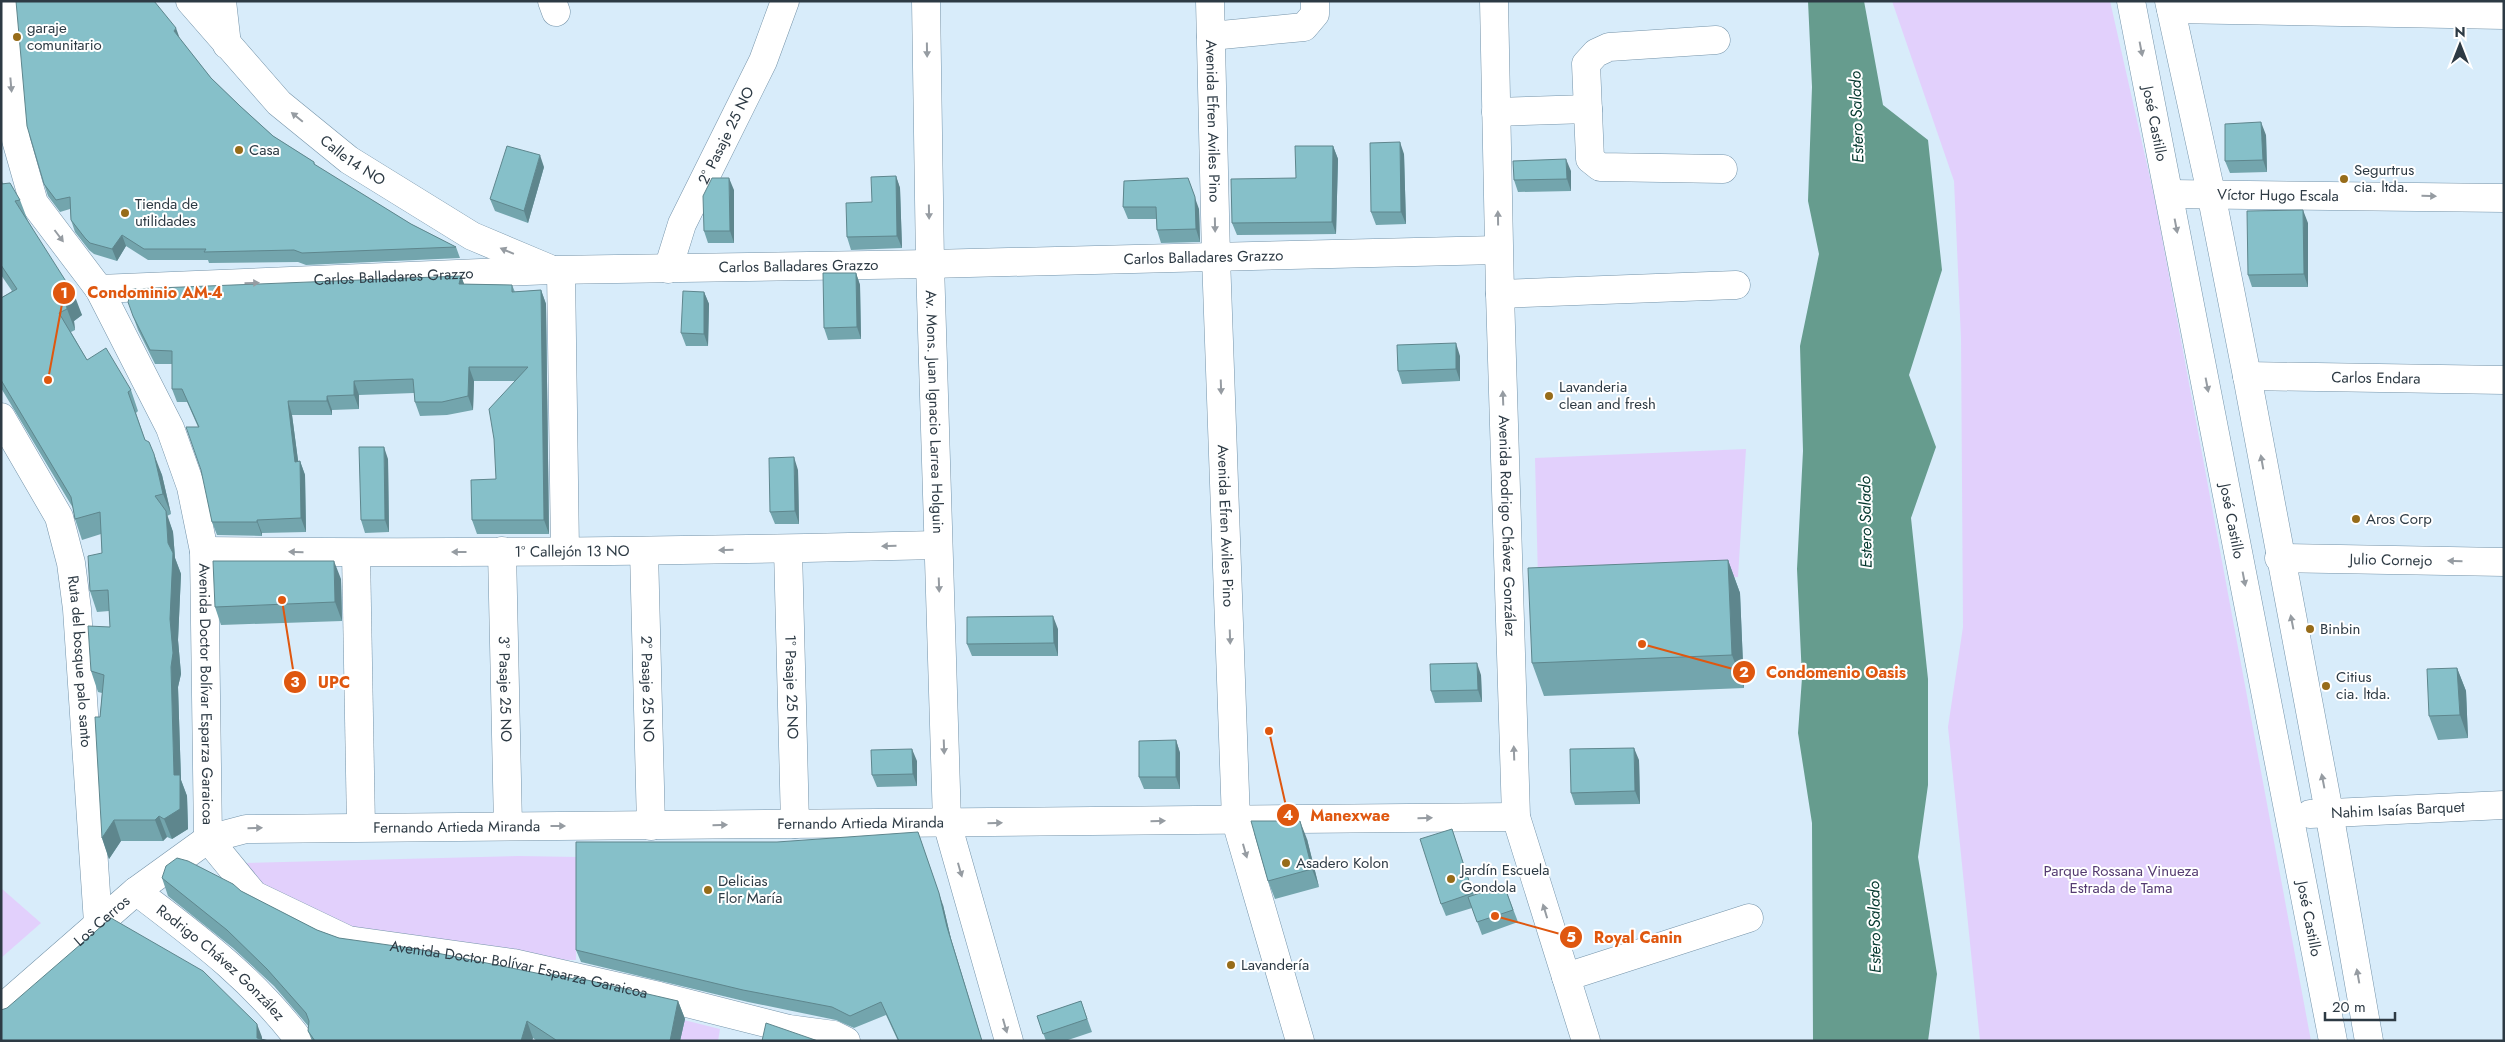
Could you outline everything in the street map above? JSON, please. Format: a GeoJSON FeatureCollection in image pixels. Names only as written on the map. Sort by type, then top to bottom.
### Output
{"type":"FeatureCollection","features":[{"type":"Feature","properties":{"kind":"street","name":"Avenida Doctor Bolívar Esparza Garaicoa"},"geometry":{"type":"LineString","coordinates":[[3,1],[16,140],[34,203],[99,288],[170,428],[191,487],[204,551],[208,839],[254,895],[348,940],[513,963],[659,996],[789,1029],[834,1035],[846,1041]]}},
{"type":"Feature","properties":{"kind":"street","name":"Calle14 NO"},"geometry":{"type":"LineString","coordinates":[[190,1],[279,103],[349,160],[472,236],[556,270]]}},
{"type":"Feature","properties":{"kind":"street"},"geometry":{"type":"LineString","coordinates":[[222,1],[227,45]]}},
{"type":"Feature","properties":{"kind":"street","name":"2° Pasaje 25 NO"},"geometry":{"type":"LineString","coordinates":[[668,269],[682,224],[763,61],[785,1]]}},
{"type":"Feature","properties":{"kind":"street","name":"Av. Mons. Juan Ignacio Larrea Holguin"},"geometry":{"type":"LineString","coordinates":[[926,1],[930,264],[946,823],[1009,1041]]}},
{"type":"Feature","properties":{"kind":"street","name":"Avenida Efren Aviles Pino"},"geometry":{"type":"LineString","coordinates":[[1210,1],[1216,257],[1236,820],[1300,1041]]}},
{"type":"Feature","properties":{"kind":"street"},"geometry":{"type":"LineString","coordinates":[[1211,36],[1304,27],[1315,14],[1315,1]]}},
{"type":"Feature","properties":{"kind":"street","name":"Avenida Rodrigo Chávez González"},"geometry":{"type":"LineString","coordinates":[[1494,1],[1498,250],[1516,817],[1586,1041]]}},
{"type":"Feature","properties":{"kind":"street","name":"José Castillo"},"geometry":{"type":"LineString","coordinates":[[2131,1],[2170,194],[2332,1041]]}},
{"type":"Feature","properties":{"kind":"street"},"geometry":{"type":"LineString","coordinates":[[2369,1041],[2329,812],[2279,558],[2247,376],[2211,193],[2170,5],[2504,15]]}},
{"type":"Feature","properties":{"kind":"street"},"geometry":{"type":"LineString","coordinates":[[1716,40],[1609,47],[1596,53],[1586,64],[1590,159],[1600,167],[1722,169]]}},
{"type":"Feature","properties":{"kind":"street"},"geometry":{"type":"LineString","coordinates":[[1496,112],[1588,109]]}},
{"type":"Feature","properties":{"kind":"street","name":"Víctor Hugo Escala"},"geometry":{"type":"LineString","coordinates":[[2170,194],[2504,198]]}},
{"type":"Feature","properties":{"kind":"street","name":"Carlos Balladares Grazzo"},"geometry":{"type":"LineString","coordinates":[[99,288],[556,270],[930,264],[1498,250]]}},
{"type":"Feature","properties":{"kind":"street"},"geometry":{"type":"LineString","coordinates":[[556,270],[564,551]]}},
{"type":"Feature","properties":{"kind":"street"},"geometry":{"type":"LineString","coordinates":[[1500,294],[1736,285]]}},
{"type":"Feature","properties":{"kind":"street","name":"Carlos Endara"},"geometry":{"type":"LineString","coordinates":[[2247,376],[2504,380]]}},
{"type":"Feature","properties":{"kind":"street","name":"Ruta del bosque palo santo"},"geometry":{"type":"LineString","coordinates":[[1,417],[59,517],[71,563],[77,609],[98,923]]}},
{"type":"Feature","properties":{"kind":"street","name":"1° Callejón 13 NO"},"geometry":{"type":"LineString","coordinates":[[204,551],[356,553],[644,551],[938,545]]}},
{"type":"Feature","properties":{"kind":"street","name":"1° Pasaje 25 NO"},"geometry":{"type":"LineString","coordinates":[[788,549],[795,824]]}},
{"type":"Feature","properties":{"kind":"street","name":"2° Pasaje 25 NO"},"geometry":{"type":"LineString","coordinates":[[644,551],[651,826]]}},
{"type":"Feature","properties":{"kind":"street","name":"3° Pasaje 25 NO"},"geometry":{"type":"LineString","coordinates":[[502,552],[508,826]]}},
{"type":"Feature","properties":{"kind":"street"},"geometry":{"type":"LineString","coordinates":[[356,553],[361,827]]}},
{"type":"Feature","properties":{"kind":"street","name":"Julio Cornejo"},"geometry":{"type":"LineString","coordinates":[[2279,558],[2504,562]]}},
{"type":"Feature","properties":{"kind":"street","name":"Nahim Isaías Barquet"},"geometry":{"type":"LineString","coordinates":[[2290,816],[2329,812],[2504,805]]}},
{"type":"Feature","properties":{"kind":"street","name":"Fernando Artieda Miranda"},"geometry":{"type":"LineString","coordinates":[[208,839],[246,829],[361,827],[651,826],[1516,817]]}},
{"type":"Feature","properties":{"kind":"street","name":"Los Cerros"},"geometry":{"type":"LineString","coordinates":[[1,1009],[136,891],[208,839]]}},
{"type":"Feature","properties":{"kind":"street","name":"Rodrigo Chávez González"},"geometry":{"type":"LineString","coordinates":[[136,891],[237,970],[262,995],[300,1041]]}},
{"type":"Feature","properties":{"kind":"street"},"geometry":{"type":"LineString","coordinates":[[1566,977],[1749,918]]}},
{"type":"Feature","properties":{"kind":"green space","name":"Parque Rossana Vinueza Estrada de Tama"},"geometry":{"type":"Polygon","coordinates":[[[1892,1],[2110,1],[2155,200],[2311,1041],[1980,1041],[1948,727],[1963,627],[1961,338],[1954,181],[1892,1]]]}},
{"type":"Feature","properties":{"kind":"green space"},"geometry":{"type":"Polygon","coordinates":[[[1746,449],[1738,577],[1538,580],[1535,458],[1746,449]]]}},
{"type":"Feature","properties":{"kind":"green space"},"geometry":{"type":"Polygon","coordinates":[[[519,856],[577,857],[576,960],[519,959],[350,935],[256,888],[244,863],[519,856]]]}},
{"type":"Feature","properties":{"kind":"green space"},"geometry":{"type":"Polygon","coordinates":[[[1,888],[41,923],[1,958],[1,888]]]}},
{"type":"Feature","properties":{"kind":"green space"},"geometry":{"type":"Polygon","coordinates":[[[684,1020],[720,1029],[718,1041],[680,1041],[684,1020]]]}},
{"type":"Feature","properties":{"kind":"water","name":"Estero Salado"},"geometry":{"type":"Polygon","coordinates":[[[1808,1],[1864,1],[1883,105],[1928,140],[1942,270],[1909,375],[1936,447],[1911,518],[1928,679],[1928,785],[1918,857],[1937,974],[1928,1041],[1813,1041],[1812,823],[1798,733],[1802,678],[1797,569],[1803,451],[1800,346],[1819,254],[1808,201],[1812,87],[1808,1]]]}},
{"type":"Feature","properties":{"kind":"building"},"geometry":{"type":"Polygon","coordinates":[[[16,1],[154,1],[176,28],[174,31],[211,78],[273,136],[314,162],[314,164],[411,224],[456,247],[302,253],[294,250],[204,252],[206,249],[144,249],[122,235],[112,249],[90,243],[71,220],[70,197],[56,200],[44,184],[27,126],[16,1]]]}},
{"type":"Feature","properties":{"kind":"building"},"geometry":{"type":"Polygon","coordinates":[[[2261,122],[2263,160],[2225,161],[2225,124],[2261,122]]]}},
{"type":"Feature","properties":{"kind":"building"},"geometry":{"type":"Polygon","coordinates":[[[1400,142],[1401,212],[1371,212],[1370,143],[1400,142]]]}},
{"type":"Feature","properties":{"kind":"building"},"geometry":{"type":"Polygon","coordinates":[[[507,146],[540,155],[524,211],[490,199],[507,146]]]}},
{"type":"Feature","properties":{"kind":"building"},"geometry":{"type":"Polygon","coordinates":[[[1295,146],[1333,146],[1332,222],[1232,223],[1231,179],[1296,178],[1295,146]]]}},
{"type":"Feature","properties":{"kind":"building"},"geometry":{"type":"Polygon","coordinates":[[[1566,159],[1567,179],[1514,180],[1513,161],[1566,159]]]}},
{"type":"Feature","properties":{"kind":"building"},"geometry":{"type":"Polygon","coordinates":[[[896,176],[897,236],[847,237],[846,203],[872,202],[871,177],[896,176]]]}},
{"type":"Feature","properties":{"kind":"building"},"geometry":{"type":"Polygon","coordinates":[[[712,178],[729,178],[730,231],[704,231],[703,196],[712,178]]]}},
{"type":"Feature","properties":{"kind":"building"},"geometry":{"type":"Polygon","coordinates":[[[1188,178],[1195,197],[1196,229],[1157,230],[1156,207],[1123,207],[1124,181],[1188,178]]]}},
{"type":"Feature","properties":{"kind":"building"},"geometry":{"type":"Polygon","coordinates":[[[10,183],[20,200],[15,201],[74,294],[66,300],[67,309],[59,313],[87,360],[106,348],[131,390],[128,392],[145,440],[149,442],[154,454],[163,494],[155,496],[166,511],[168,543],[173,553],[170,619],[173,653],[171,667],[174,775],[180,775],[180,809],[164,819],[159,816],[155,820],[114,820],[102,838],[95,717],[100,717],[104,675],[91,671],[88,626],[110,627],[108,590],[90,591],[88,556],[102,553],[100,512],[75,519],[71,497],[1,380],[1,298],[17,289],[1,265],[1,184],[10,183]]]}},
{"type":"Feature","properties":{"kind":"building"},"geometry":{"type":"Polygon","coordinates":[[[2303,210],[2304,274],[2248,275],[2247,211],[2303,210]]]}},
{"type":"Feature","properties":{"kind":"building"},"geometry":{"type":"Polygon","coordinates":[[[823,273],[856,273],[857,327],[824,328],[823,273]]]}},
{"type":"Feature","properties":{"kind":"building"},"geometry":{"type":"Polygon","coordinates":[[[461,276],[459,284],[512,285],[512,292],[541,290],[544,520],[472,520],[471,480],[496,479],[494,439],[489,409],[528,367],[469,367],[468,396],[442,402],[415,402],[413,379],[354,381],[354,395],[327,396],[327,401],[288,401],[295,462],[300,461],[301,518],[257,520],[257,522],[212,522],[201,470],[186,427],[199,427],[182,389],[172,389],[172,351],[150,350],[133,316],[128,302],[132,289],[461,276]]]}},
{"type":"Feature","properties":{"kind":"building"},"geometry":{"type":"Polygon","coordinates":[[[683,291],[704,292],[704,334],[681,333],[683,291]]]}},
{"type":"Feature","properties":{"kind":"building"},"geometry":{"type":"Polygon","coordinates":[[[1456,343],[1456,369],[1398,371],[1397,345],[1456,343]]]}},
{"type":"Feature","properties":{"kind":"building"},"geometry":{"type":"Polygon","coordinates":[[[359,447],[384,447],[385,520],[361,520],[359,447]]]}},
{"type":"Feature","properties":{"kind":"building"},"geometry":{"type":"Polygon","coordinates":[[[794,457],[795,511],[770,512],[769,458],[794,457]]]}},
{"type":"Feature","properties":{"kind":"building"},"geometry":{"type":"Polygon","coordinates":[[[1728,560],[1732,655],[1532,663],[1528,568],[1728,560]]]}},
{"type":"Feature","properties":{"kind":"building"},"geometry":{"type":"Polygon","coordinates":[[[213,561],[334,561],[335,602],[215,607],[213,561]]]}},
{"type":"Feature","properties":{"kind":"building"},"geometry":{"type":"Polygon","coordinates":[[[1053,616],[1054,643],[967,644],[967,617],[1053,616]]]}},
{"type":"Feature","properties":{"kind":"building"},"geometry":{"type":"Polygon","coordinates":[[[1477,663],[1478,690],[1431,691],[1430,664],[1477,663]]]}},
{"type":"Feature","properties":{"kind":"building"},"geometry":{"type":"Polygon","coordinates":[[[2457,668],[2460,715],[2429,716],[2427,669],[2457,668]]]}},
{"type":"Feature","properties":{"kind":"building"},"geometry":{"type":"Polygon","coordinates":[[[1176,740],[1176,777],[1139,777],[1139,741],[1176,740]]]}},
{"type":"Feature","properties":{"kind":"building"},"geometry":{"type":"Polygon","coordinates":[[[1634,748],[1635,791],[1571,793],[1570,749],[1634,748]]]}},
{"type":"Feature","properties":{"kind":"building"},"geometry":{"type":"Polygon","coordinates":[[[912,749],[913,774],[872,775],[871,750],[912,749]]]}},
{"type":"Feature","properties":{"kind":"building"},"geometry":{"type":"Polygon","coordinates":[[[1251,821],[1300,821],[1312,869],[1268,881],[1251,821]]]}},
{"type":"Feature","properties":{"kind":"building","name":"Jardín Escuela Gondola"},"geometry":{"type":"Polygon","coordinates":[[[1452,829],[1473,893],[1441,904],[1420,839],[1452,829]]]}},
{"type":"Feature","properties":{"kind":"building"},"geometry":{"type":"Polygon","coordinates":[[[918,832],[939,893],[947,927],[982,1041],[899,1041],[881,1002],[850,1016],[832,1007],[743,990],[576,950],[576,842],[777,842],[918,832]]]}},
{"type":"Feature","properties":{"kind":"building"},"geometry":{"type":"Polygon","coordinates":[[[177,858],[188,861],[233,884],[241,891],[317,930],[339,938],[417,949],[551,976],[551,974],[574,979],[574,977],[678,1001],[670,1041],[556,1040],[527,1021],[521,1041],[315,1041],[308,1031],[309,1021],[306,1013],[267,969],[227,930],[162,878],[166,866],[177,858]]]}},
{"type":"Feature","properties":{"kind":"building"},"geometry":{"type":"Polygon","coordinates":[[[1504,885],[1513,910],[1477,922],[1468,897],[1504,885]]]}},
{"type":"Feature","properties":{"kind":"building"},"geometry":{"type":"Polygon","coordinates":[[[111,918],[203,971],[257,1024],[257,1038],[269,1041],[1,1041],[1,1010],[7,1008],[111,918]]]}},
{"type":"Feature","properties":{"kind":"building"},"geometry":{"type":"Polygon","coordinates":[[[1081,1001],[1087,1019],[1043,1034],[1037,1016],[1081,1001]]]}},
{"type":"Feature","properties":{"kind":"building"},"geometry":{"type":"Polygon","coordinates":[[[766,1023],[818,1041],[762,1041],[766,1023]]]}},
{"type":"Feature","properties":{"kind":"place","name":"garaje comunitario"},"geometry":{"type":"Point","coordinates":[17,37]}},
{"type":"Feature","properties":{"kind":"place","name":"Casa"},"geometry":{"type":"Point","coordinates":[239,150]}},
{"type":"Feature","properties":{"kind":"place","name":"Segurtrus cia. ltda."},"geometry":{"type":"Point","coordinates":[2344,179]}},
{"type":"Feature","properties":{"kind":"place","name":"Tienda de utilidades"},"geometry":{"type":"Point","coordinates":[125,213]}},
{"type":"Feature","properties":{"kind":"place","name":"Condominio AM-4"},"geometry":{"type":"Point","coordinates":[48,380]}},
{"type":"Feature","properties":{"kind":"place","name":"Lavanderia clean and fresh"},"geometry":{"type":"Point","coordinates":[1549,396]}},
{"type":"Feature","properties":{"kind":"place","name":"Aros Corp"},"geometry":{"type":"Point","coordinates":[2356,519]}},
{"type":"Feature","properties":{"kind":"place","name":"UPC"},"geometry":{"type":"Point","coordinates":[282,600]}},
{"type":"Feature","properties":{"kind":"place","name":"Binbin"},"geometry":{"type":"Point","coordinates":[2310,629]}},
{"type":"Feature","properties":{"kind":"place","name":"Condomenio Oasis"},"geometry":{"type":"Point","coordinates":[1642,644]}},
{"type":"Feature","properties":{"kind":"place","name":"Citius cia. ltda."},"geometry":{"type":"Point","coordinates":[2326,686]}},
{"type":"Feature","properties":{"kind":"place","name":"Manexwae"},"geometry":{"type":"Point","coordinates":[1269,731]}},
{"type":"Feature","properties":{"kind":"place","name":"Asadero Kolon"},"geometry":{"type":"Point","coordinates":[1286,863]}},
{"type":"Feature","properties":{"kind":"place","name":"Jardín Escuela Gondola"},"geometry":{"type":"Point","coordinates":[1451,879]}},
{"type":"Feature","properties":{"kind":"place","name":"Delicias Flor María"},"geometry":{"type":"Point","coordinates":[708,890]}},
{"type":"Feature","properties":{"kind":"place","name":"Royal Canin"},"geometry":{"type":"Point","coordinates":[1495,916]}},
{"type":"Feature","properties":{"kind":"place","name":"Lavandería"},"geometry":{"type":"Point","coordinates":[1231,965]}}]}
